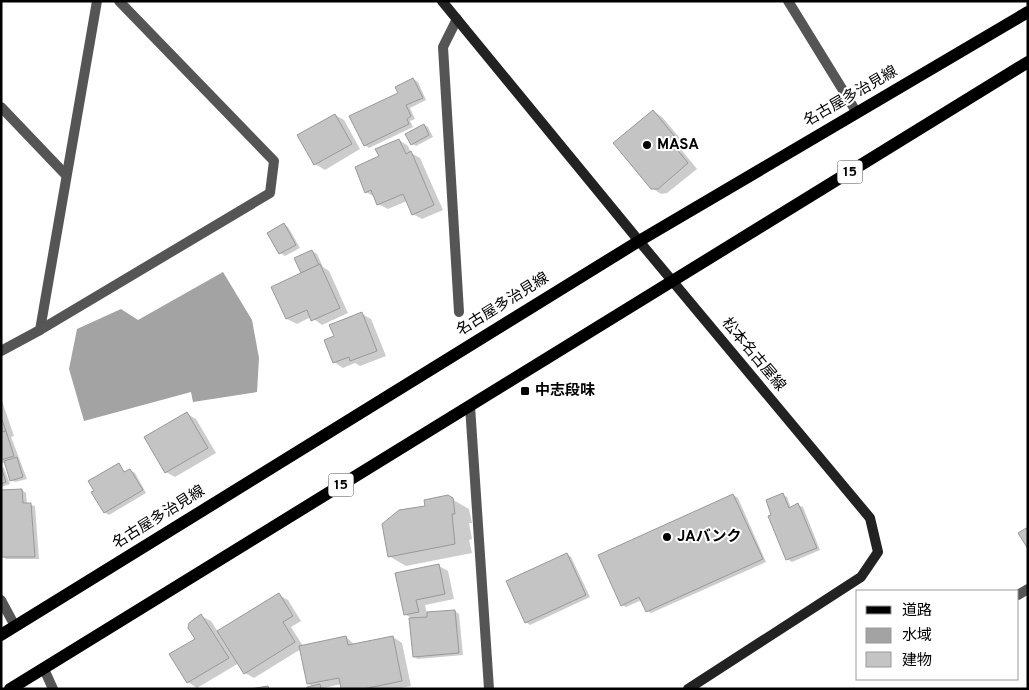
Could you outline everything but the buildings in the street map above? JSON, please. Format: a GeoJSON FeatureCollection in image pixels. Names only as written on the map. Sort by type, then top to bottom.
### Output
{"type":"FeatureCollection","features":[{"type":"Feature","properties":{"kind":"main road","name":"松本名古屋線"},"geometry":{"type":"LineString","coordinates":[[442,1],[638,241],[870,518],[878,552],[861,578],[688,689]]}},
{"type":"Feature","properties":{"kind":"main road","name":"名古屋多治見線"},"geometry":{"type":"LineString","coordinates":[[1,635],[638,241],[1028,12]]}},
{"type":"Feature","properties":{"kind":"main road","name":"15"},"geometry":{"type":"LineString","coordinates":[[10,689],[1028,62]]}},
{"type":"Feature","properties":{"kind":"street"},"geometry":{"type":"LineString","coordinates":[[40,330],[65,174],[97,1]]}},
{"type":"Feature","properties":{"kind":"street"},"geometry":{"type":"LineString","coordinates":[[1,351],[40,330],[270,193],[274,160],[118,1]]}},
{"type":"Feature","properties":{"kind":"street"},"geometry":{"type":"LineString","coordinates":[[788,1],[856,113]]}},
{"type":"Feature","properties":{"kind":"street"},"geometry":{"type":"LineString","coordinates":[[457,19],[443,47],[459,312]]}},
{"type":"Feature","properties":{"kind":"street"},"geometry":{"type":"LineString","coordinates":[[1,107],[65,174]]}},
{"type":"Feature","properties":{"kind":"street"},"geometry":{"type":"LineString","coordinates":[[470,406],[489,689]]}},
{"type":"Feature","properties":{"kind":"street"},"geometry":{"type":"LineString","coordinates":[[1,600],[15,626]]}},
{"type":"Feature","properties":{"kind":"street"},"geometry":{"type":"LineString","coordinates":[[44,669],[52,689]]}},
{"type":"Feature","properties":{"kind":"water"},"geometry":{"type":"Polygon","coordinates":[[[223,272],[252,320],[259,358],[257,392],[193,402],[191,392],[84,421],[69,369],[77,329],[121,309],[138,320],[223,272]]]}},
{"type":"Feature","properties":{"kind":"place","name":"MASA"},"geometry":{"type":"Point","coordinates":[647,145]}},
{"type":"Feature","properties":{"kind":"place","name":"中志段味"},"geometry":{"type":"Point","coordinates":[525,391]}},
{"type":"Feature","properties":{"kind":"place","name":"JAバンク"},"geometry":{"type":"Point","coordinates":[667,537]}}]}
